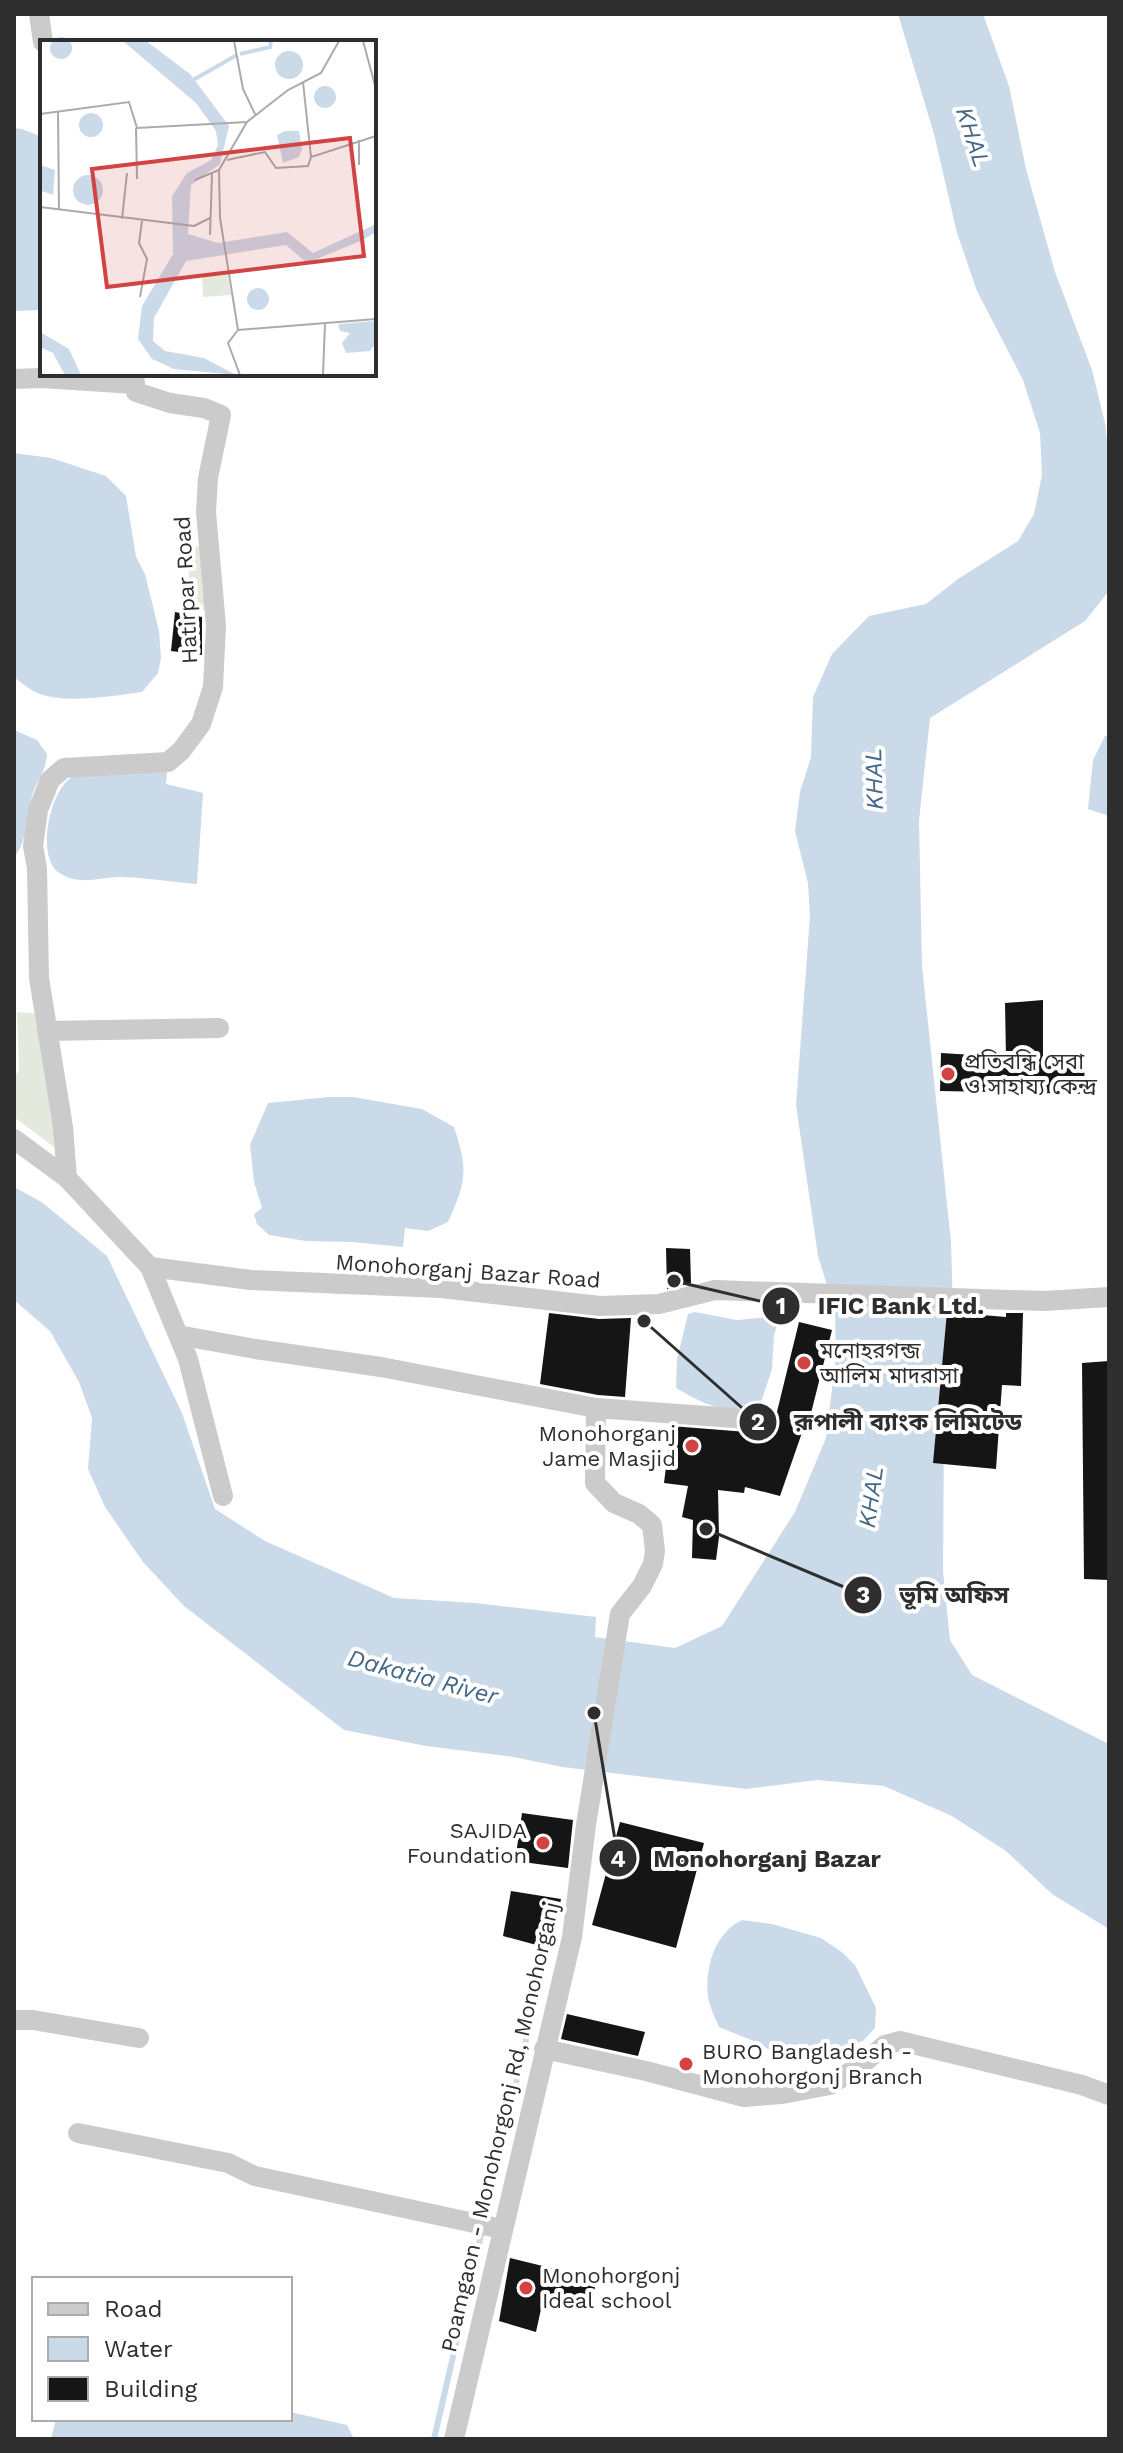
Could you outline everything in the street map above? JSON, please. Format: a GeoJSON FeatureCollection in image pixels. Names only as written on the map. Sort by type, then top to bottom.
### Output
{"type":"FeatureCollection","features":[{"type":"Feature","properties":{"kind":"street"},"geometry":{"type":"LineString","coordinates":[[39,14],[43,40]]}},
{"type":"Feature","properties":{"kind":"street"},"geometry":{"type":"LineString","coordinates":[[14,379],[134,379]]}},
{"type":"Feature","properties":{"kind":"street","name":"Hatirpar Road"},"geometry":{"type":"LineString","coordinates":[[67,1178],[63,1127],[39,978],[37,868],[33,846],[38,810],[50,780],[64,768],[168,762],[181,751],[201,724],[213,687],[216,626],[206,512],[208,478],[221,415],[136,392],[134,379]]}},
{"type":"Feature","properties":{"kind":"street"},"geometry":{"type":"LineString","coordinates":[[47,1031],[219,1028]]}},
{"type":"Feature","properties":{"kind":"street"},"geometry":{"type":"LineString","coordinates":[[14,1139],[67,1178],[150,1267],[188,1359],[223,1496]]}},
{"type":"Feature","properties":{"kind":"street","name":"Monohorganj Bazar Road"},"geometry":{"type":"LineString","coordinates":[[150,1267],[251,1280],[441,1288],[600,1306],[659,1304],[715,1290],[1044,1301],[1109,1297]]}},
{"type":"Feature","properties":{"kind":"street"},"geometry":{"type":"LineString","coordinates":[[178,1335],[381,1367],[596,1408],[748,1419]]}},
{"type":"Feature","properties":{"kind":"street","name":"Poamgaon - Monohorgonj Rd, Monohorganj"},"geometry":{"type":"LineString","coordinates":[[454,2439],[496,2228],[572,1937],[586,1825],[620,1614],[642,1586],[653,1564],[652,1525],[639,1514],[614,1503],[595,1483],[596,1408]]}},
{"type":"Feature","properties":{"kind":"street"},"geometry":{"type":"LineString","coordinates":[[14,2020],[33,2020],[139,2038]]}},
{"type":"Feature","properties":{"kind":"street"},"geometry":{"type":"LineString","coordinates":[[544,2049],[646,2071],[744,2097],[830,2085],[885,2045],[900,2041],[1082,2085],[1109,2095]]}},
{"type":"Feature","properties":{"kind":"street"},"geometry":{"type":"LineString","coordinates":[[78,2133],[228,2163],[255,2176],[496,2228]]}},
{"type":"Feature","properties":{"kind":"shaded area"},"geometry":{"type":"Polygon","coordinates":[[[201,546],[209,610],[191,610],[187,548],[201,546]]]}},
{"type":"Feature","properties":{"kind":"shaded area"},"geometry":{"type":"Polygon","coordinates":[[[17,1012],[43,1014],[58,1150],[14,1117],[14,1077],[19,1071],[17,1012]]]}},
{"type":"Feature","properties":{"kind":"water"},"geometry":{"type":"Polygon","coordinates":[[[898,14],[983,14],[1009,86],[1026,169],[1055,272],[1092,370],[1105,423],[1109,458],[1109,591],[1085,621],[930,718],[919,821],[922,966],[951,1242],[953,1311],[944,1424],[943,1571],[950,1640],[972,1675],[1109,1744],[1109,1929],[1052,1894],[1006,1851],[952,1816],[884,1786],[817,1780],[746,1789],[562,1767],[344,1730],[184,1606],[143,1562],[105,1507],[88,1469],[92,1418],[79,1382],[50,1331],[14,1300],[14,1187],[43,1203],[107,1256],[182,1413],[215,1509],[265,1541],[394,1598],[475,1603],[596,1617],[595,1637],[675,1648],[722,1626],[795,1512],[826,1438],[836,1356],[835,1311],[818,1256],[796,1105],[810,916],[808,883],[795,831],[800,792],[811,757],[813,697],[832,654],[869,616],[926,604],[958,579],[1018,541],[1034,514],[1042,475],[1040,433],[1023,380],[977,291],[957,233],[934,134],[898,14]]]}},
{"type":"Feature","properties":{"kind":"water"},"geometry":{"type":"Polygon","coordinates":[[[14,128],[40,136],[40,310],[14,311],[14,128]]]}},
{"type":"Feature","properties":{"kind":"water"},"geometry":{"type":"Polygon","coordinates":[[[14,453],[51,458],[106,476],[126,496],[136,557],[145,574],[159,631],[161,658],[158,673],[142,692],[59,698],[35,692],[14,677],[14,453]]]}},
{"type":"Feature","properties":{"kind":"water"},"geometry":{"type":"Polygon","coordinates":[[[14,730],[37,740],[47,754],[45,767],[32,796],[22,844],[14,858],[14,730]]]}},
{"type":"Feature","properties":{"kind":"water"},"geometry":{"type":"Polygon","coordinates":[[[1105,736],[1109,736],[1109,816],[1088,809],[1093,760],[1105,736]]]}},
{"type":"Feature","properties":{"kind":"water"},"geometry":{"type":"Polygon","coordinates":[[[167,772],[166,784],[203,793],[197,884],[127,877],[72,879],[58,872],[51,864],[48,824],[64,785],[83,773],[167,772]]]}},
{"type":"Feature","properties":{"kind":"water"},"geometry":{"type":"Polygon","coordinates":[[[353,1097],[422,1109],[454,1127],[462,1154],[463,1175],[459,1196],[448,1222],[428,1231],[405,1228],[403,1247],[306,1241],[269,1235],[257,1224],[254,1214],[262,1208],[254,1182],[250,1145],[268,1103],[353,1097]]]}},
{"type":"Feature","properties":{"kind":"water"},"geometry":{"type":"Polygon","coordinates":[[[695,1312],[737,1320],[780,1316],[774,1335],[772,1369],[760,1405],[716,1407],[676,1388],[677,1359],[688,1314],[695,1312]]]}},
{"type":"Feature","properties":{"kind":"water"},"geometry":{"type":"Polygon","coordinates":[[[742,1920],[772,1924],[821,1938],[843,1953],[855,1965],[876,2008],[875,2028],[863,2041],[804,2063],[779,2057],[761,2044],[719,2027],[708,1997],[710,1963],[724,1934],[742,1920]]]}},
{"type":"Feature","properties":{"kind":"water"},"geometry":{"type":"Polygon","coordinates":[[[292,2412],[347,2425],[354,2439],[51,2439],[56,2421],[292,2421],[292,2412]]]}},
{"type":"Feature","properties":{"kind":"building"},"geometry":{"type":"Polygon","coordinates":[[[175,612],[202,617],[202,655],[171,651],[175,612]]]}},
{"type":"Feature","properties":{"kind":"building"},"geometry":{"type":"Polygon","coordinates":[[[1043,1000],[1043,1059],[1084,1060],[1085,1094],[940,1091],[941,1053],[1006,1057],[1005,1003],[1043,1000]]]}},
{"type":"Feature","properties":{"kind":"building"},"geometry":{"type":"Polygon","coordinates":[[[666,1248],[690,1249],[691,1283],[667,1289],[666,1248]]]}},
{"type":"Feature","properties":{"kind":"building"},"geometry":{"type":"Polygon","coordinates":[[[947,1312],[1006,1317],[1006,1313],[1023,1313],[1021,1386],[1002,1385],[996,1469],[933,1463],[947,1312]]]}},
{"type":"Feature","properties":{"kind":"building"},"geometry":{"type":"Polygon","coordinates":[[[549,1313],[599,1319],[631,1318],[625,1397],[540,1384],[549,1313]]]}},
{"type":"Feature","properties":{"kind":"building"},"geometry":{"type":"Polygon","coordinates":[[[799,1322],[832,1330],[808,1425],[805,1424],[780,1496],[745,1487],[744,1493],[718,1490],[716,1560],[692,1558],[693,1520],[682,1517],[688,1486],[664,1483],[671,1426],[747,1432],[758,1427],[773,1428],[799,1322]]]}},
{"type":"Feature","properties":{"kind":"building"},"geometry":{"type":"Polygon","coordinates":[[[1109,1361],[1109,1580],[1084,1579],[1082,1363],[1109,1361]]]}},
{"type":"Feature","properties":{"kind":"building"},"geometry":{"type":"Polygon","coordinates":[[[522,1813],[573,1820],[568,1868],[515,1861],[522,1813]]]}},
{"type":"Feature","properties":{"kind":"building"},"geometry":{"type":"Polygon","coordinates":[[[620,1822],[704,1843],[676,1948],[592,1925],[620,1822]]]}},
{"type":"Feature","properties":{"kind":"building"},"geometry":{"type":"Polygon","coordinates":[[[511,1891],[561,1899],[551,1949],[503,1936],[511,1891]]]}},
{"type":"Feature","properties":{"kind":"building"},"geometry":{"type":"Polygon","coordinates":[[[567,2014],[645,2032],[638,2056],[561,2039],[567,2014]]]}},
{"type":"Feature","properties":{"kind":"building"},"geometry":{"type":"Polygon","coordinates":[[[510,2258],[596,2279],[592,2306],[543,2300],[536,2332],[499,2321],[510,2258]]]}},
{"type":"Feature","properties":{"kind":"waterway"},"geometry":{"type":"LineString","coordinates":[[434,2439],[543,1966]]}},
{"type":"Feature","properties":{"kind":"place","name":"প্রতিবন্ধি সেবা ও সাহায্য কেন্দ্র"},"geometry":{"type":"Point","coordinates":[948,1074]}},
{"type":"Feature","properties":{"kind":"place","name":"IFIC Bank Ltd."},"geometry":{"type":"Point","coordinates":[674,1281]}},
{"type":"Feature","properties":{"kind":"place","name":"রূপালী ব্যাংক লিমিটেড"},"geometry":{"type":"Point","coordinates":[644,1321]}},
{"type":"Feature","properties":{"kind":"place","name":"মনোহরগন্জ আলিম মাদরাসা"},"geometry":{"type":"Point","coordinates":[804,1363]}},
{"type":"Feature","properties":{"kind":"place","name":"Monohorganj Jame Masjid"},"geometry":{"type":"Point","coordinates":[692,1446]}},
{"type":"Feature","properties":{"kind":"place","name":"ভূমি অফিস"},"geometry":{"type":"Point","coordinates":[706,1529]}},
{"type":"Feature","properties":{"kind":"place","name":"Monohorganj Bazar"},"geometry":{"type":"Point","coordinates":[594,1713]}},
{"type":"Feature","properties":{"kind":"place","name":"SAJIDA Foundation"},"geometry":{"type":"Point","coordinates":[543,1843]}},
{"type":"Feature","properties":{"kind":"place","name":"BURO Bangladesh - Monohorgonj Branch"},"geometry":{"type":"Point","coordinates":[686,2064]}},
{"type":"Feature","properties":{"kind":"place","name":"Monohorgonj Ideal school"},"geometry":{"type":"Point","coordinates":[526,2288]}},
{"type":"Feature","properties":{"kind":"water label","name":"KHAL"},"geometry":{"type":"Point","coordinates":[973,137]}},
{"type":"Feature","properties":{"kind":"water label","name":"KHAL"},"geometry":{"type":"Point","coordinates":[874,779]}},
{"type":"Feature","properties":{"kind":"water label","name":"KHAL"},"geometry":{"type":"Point","coordinates":[871,1497]}},
{"type":"Feature","properties":{"kind":"water label","name":"Dakatia River"},"geometry":{"type":"Point","coordinates":[423,1677]}}]}
